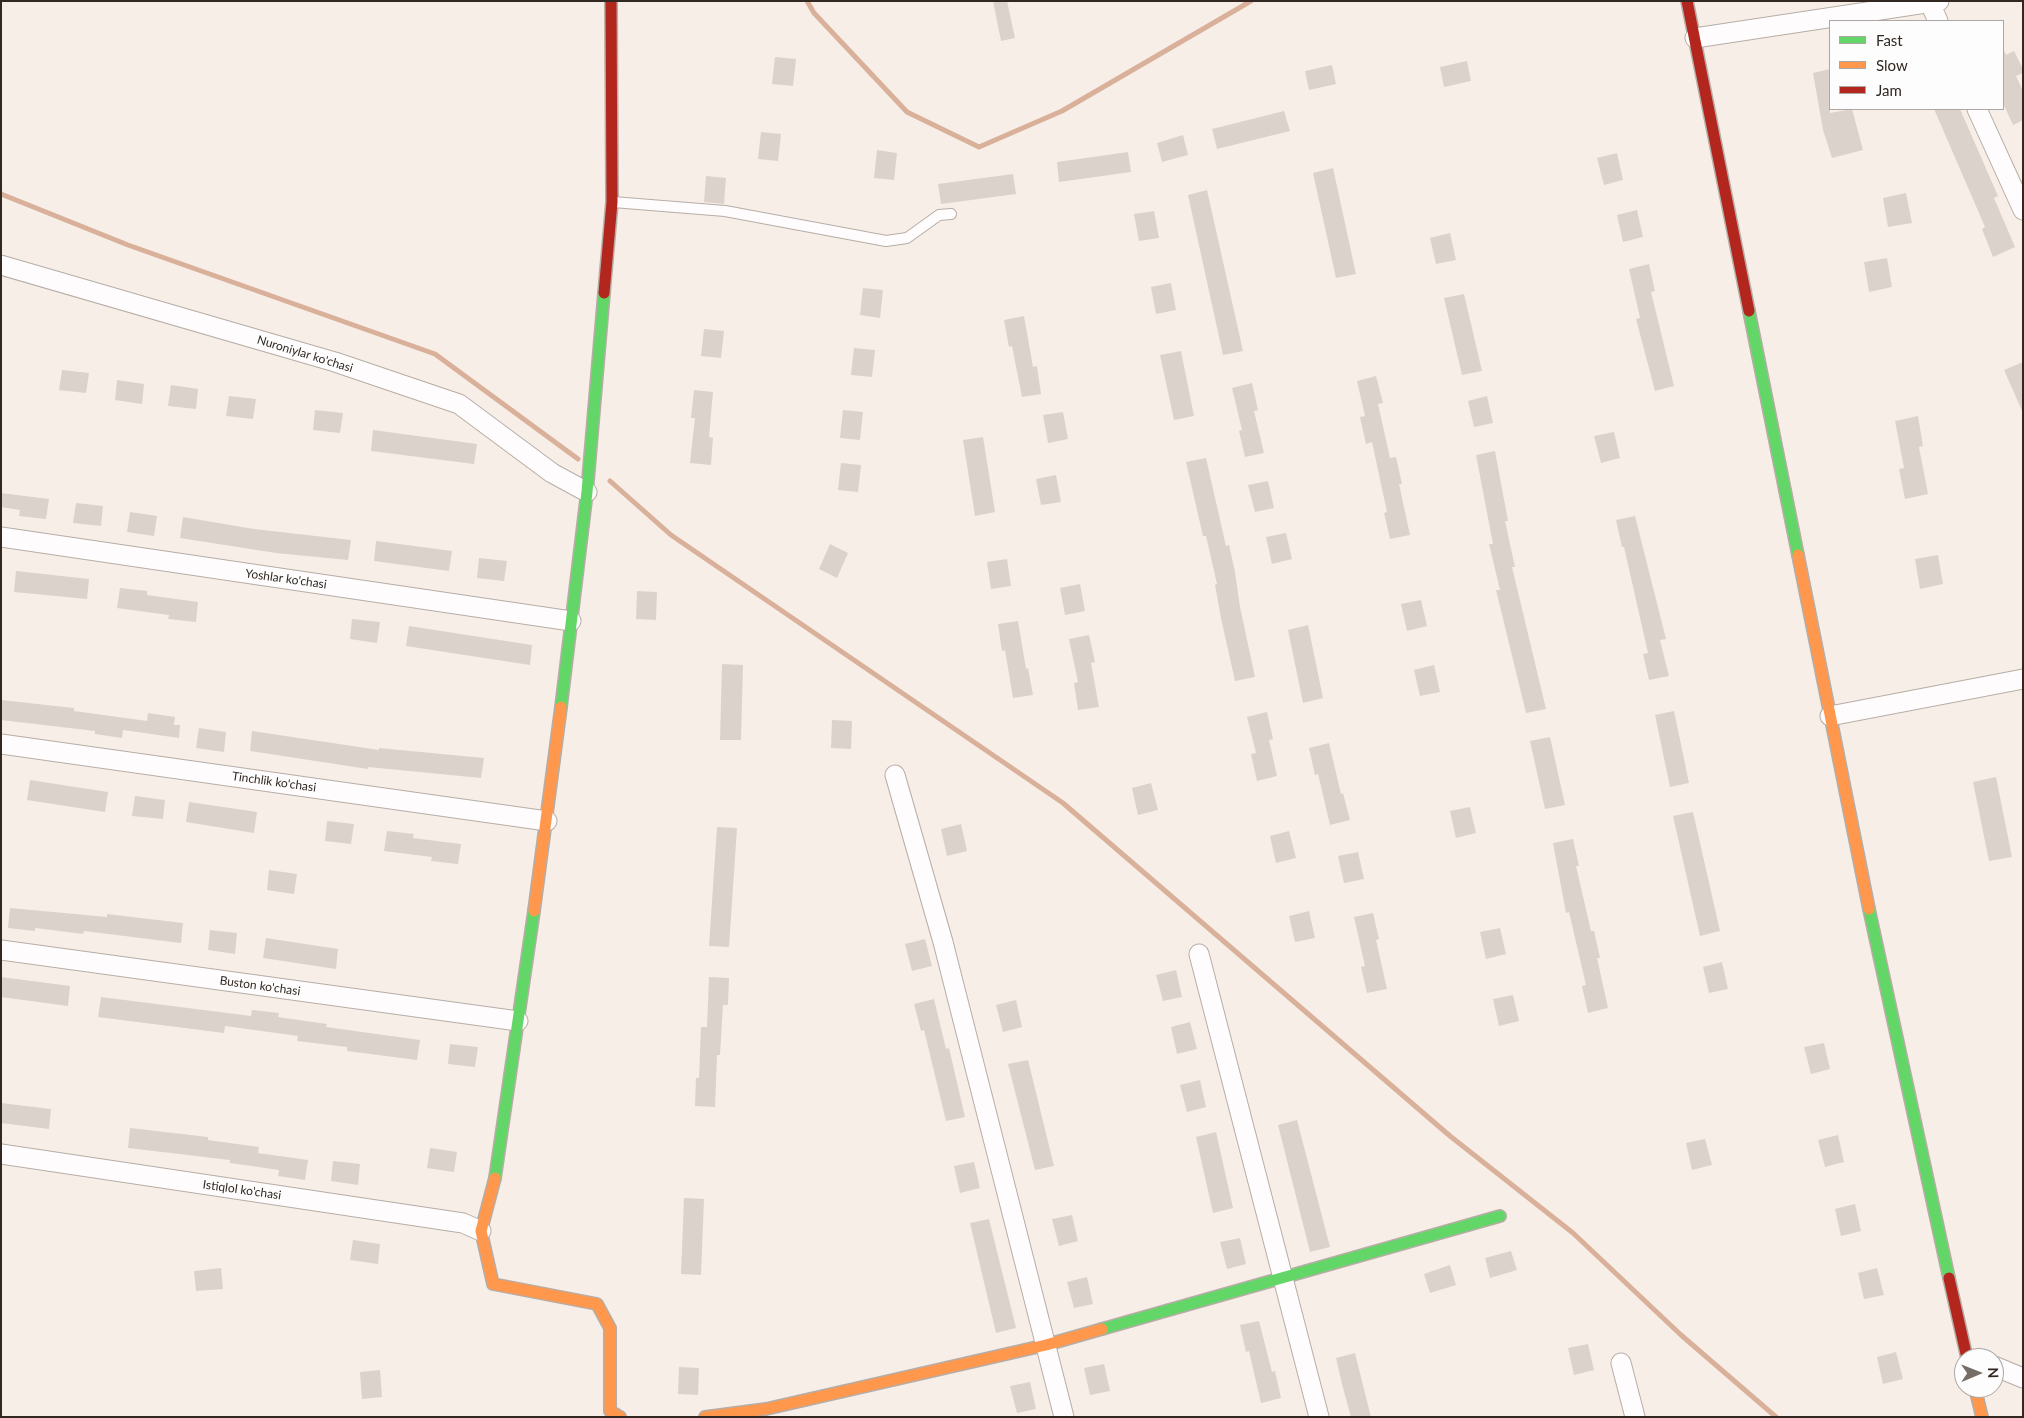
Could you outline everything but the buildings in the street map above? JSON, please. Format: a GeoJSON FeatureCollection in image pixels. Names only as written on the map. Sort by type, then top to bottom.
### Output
{"type":"FeatureCollection","features":[{"type":"Feature","properties":{"kind":"street"},"geometry":{"type":"LineString","coordinates":[[612,1],[612,202],[587,492],[547,821],[494,1188],[481,1231],[493,1284],[598,1304],[610,1328],[610,1411],[620,1417]]}},
{"type":"Feature","properties":{"kind":"street"},"geometry":{"type":"LineString","coordinates":[[1687,1],[1884,984],[1967,1348]]}},
{"type":"Feature","properties":{"kind":"street"},"geometry":{"type":"LineString","coordinates":[[1694,38],[1933,2],[1938,20]]}},
{"type":"Feature","properties":{"kind":"street"},"geometry":{"type":"LineString","coordinates":[[1977,110],[2023,210]]}},
{"type":"Feature","properties":{"kind":"street","name":"Nuroniylar ko'chasi"},"geometry":{"type":"LineString","coordinates":[[1,265],[335,362],[459,404],[552,473],[587,492]]}},
{"type":"Feature","properties":{"kind":"street","name":"Yoshlar ko'chasi"},"geometry":{"type":"LineString","coordinates":[[1,537],[571,621]]}},
{"type":"Feature","properties":{"kind":"street"},"geometry":{"type":"LineString","coordinates":[[1830,716],[2023,679]]}},
{"type":"Feature","properties":{"kind":"street","name":"Tinchlik ko'chasi"},"geometry":{"type":"LineString","coordinates":[[1,744],[547,821]]}},
{"type":"Feature","properties":{"kind":"street"},"geometry":{"type":"LineString","coordinates":[[895,774],[943,942],[1064,1417]]}},
{"type":"Feature","properties":{"kind":"street","name":"Buston ko'chasi"},"geometry":{"type":"LineString","coordinates":[[1,950],[518,1021]]}},
{"type":"Feature","properties":{"kind":"street"},"geometry":{"type":"LineString","coordinates":[[1199,954],[1319,1417]]}},
{"type":"Feature","properties":{"kind":"street","name":"Istiqlol ko'chasi"},"geometry":{"type":"LineString","coordinates":[[1,1154],[463,1223],[481,1231]]}},
{"type":"Feature","properties":{"kind":"street"},"geometry":{"type":"LineString","coordinates":[[705,1417],[767,1413],[1046,1345],[1500,1216]]}},
{"type":"Feature","properties":{"kind":"street"},"geometry":{"type":"LineString","coordinates":[[1621,1363],[1635,1417]]}},
{"type":"Feature","properties":{"kind":"street"},"geometry":{"type":"LineString","coordinates":[[2004,1370],[2023,1378]]}},
{"type":"Feature","properties":{"kind":"street"},"geometry":{"type":"LineString","coordinates":[[1977,1398],[1982,1417]]}},
{"type":"Feature","properties":{"kind":"lane"},"geometry":{"type":"LineString","coordinates":[[612,202],[725,210],[886,242],[907,238],[939,215],[951,214]]}},
{"type":"Feature","properties":{"kind":"waterway"},"geometry":{"type":"LineString","coordinates":[[807,1],[814,13],[907,112],[979,147],[1062,111],[1251,1]]}},
{"type":"Feature","properties":{"kind":"waterway"},"geometry":{"type":"LineString","coordinates":[[1,194],[128,245],[435,354],[578,459]]}},
{"type":"Feature","properties":{"kind":"waterway"},"geometry":{"type":"LineString","coordinates":[[610,481],[671,535],[1063,803],[1450,1136],[1573,1233],[1681,1335],[1776,1417]]}},
{"type":"Feature","properties":{"kind":"traffic: fast"},"geometry":{"type":"LineString","coordinates":[[561,707],[587,492],[604,293]]}},
{"type":"Feature","properties":{"kind":"traffic: fast"},"geometry":{"type":"LineString","coordinates":[[1749,311],[1798,555]]}},
{"type":"Feature","properties":{"kind":"traffic: fast"},"geometry":{"type":"LineString","coordinates":[[1869,909],[1949,1278]]}},
{"type":"Feature","properties":{"kind":"traffic: fast"},"geometry":{"type":"LineString","coordinates":[[495,1178],[534,911]]}},
{"type":"Feature","properties":{"kind":"traffic: fast"},"geometry":{"type":"LineString","coordinates":[[1102,1329],[1500,1216]]}},
{"type":"Feature","properties":{"kind":"traffic: slow"},"geometry":{"type":"LineString","coordinates":[[1798,555],[1869,909]]}},
{"type":"Feature","properties":{"kind":"traffic: slow"},"geometry":{"type":"LineString","coordinates":[[534,911],[561,707]]}},
{"type":"Feature","properties":{"kind":"traffic: slow"},"geometry":{"type":"LineString","coordinates":[[495,1178],[481,1231],[493,1284],[597,1304],[610,1328],[610,1411],[620,1417]]}},
{"type":"Feature","properties":{"kind":"traffic: slow"},"geometry":{"type":"LineString","coordinates":[[705,1417],[766,1409],[1046,1345],[1102,1329]]}},
{"type":"Feature","properties":{"kind":"traffic: slow"},"geometry":{"type":"LineString","coordinates":[[1977,1398],[1982,1417]]}},
{"type":"Feature","properties":{"kind":"traffic: jam"},"geometry":{"type":"LineString","coordinates":[[604,293],[612,202],[611,1]]}},
{"type":"Feature","properties":{"kind":"traffic: jam"},"geometry":{"type":"LineString","coordinates":[[1687,1],[1749,311]]}},
{"type":"Feature","properties":{"kind":"traffic: jam"},"geometry":{"type":"LineString","coordinates":[[1949,1278],[1965,1348]]}}]}
